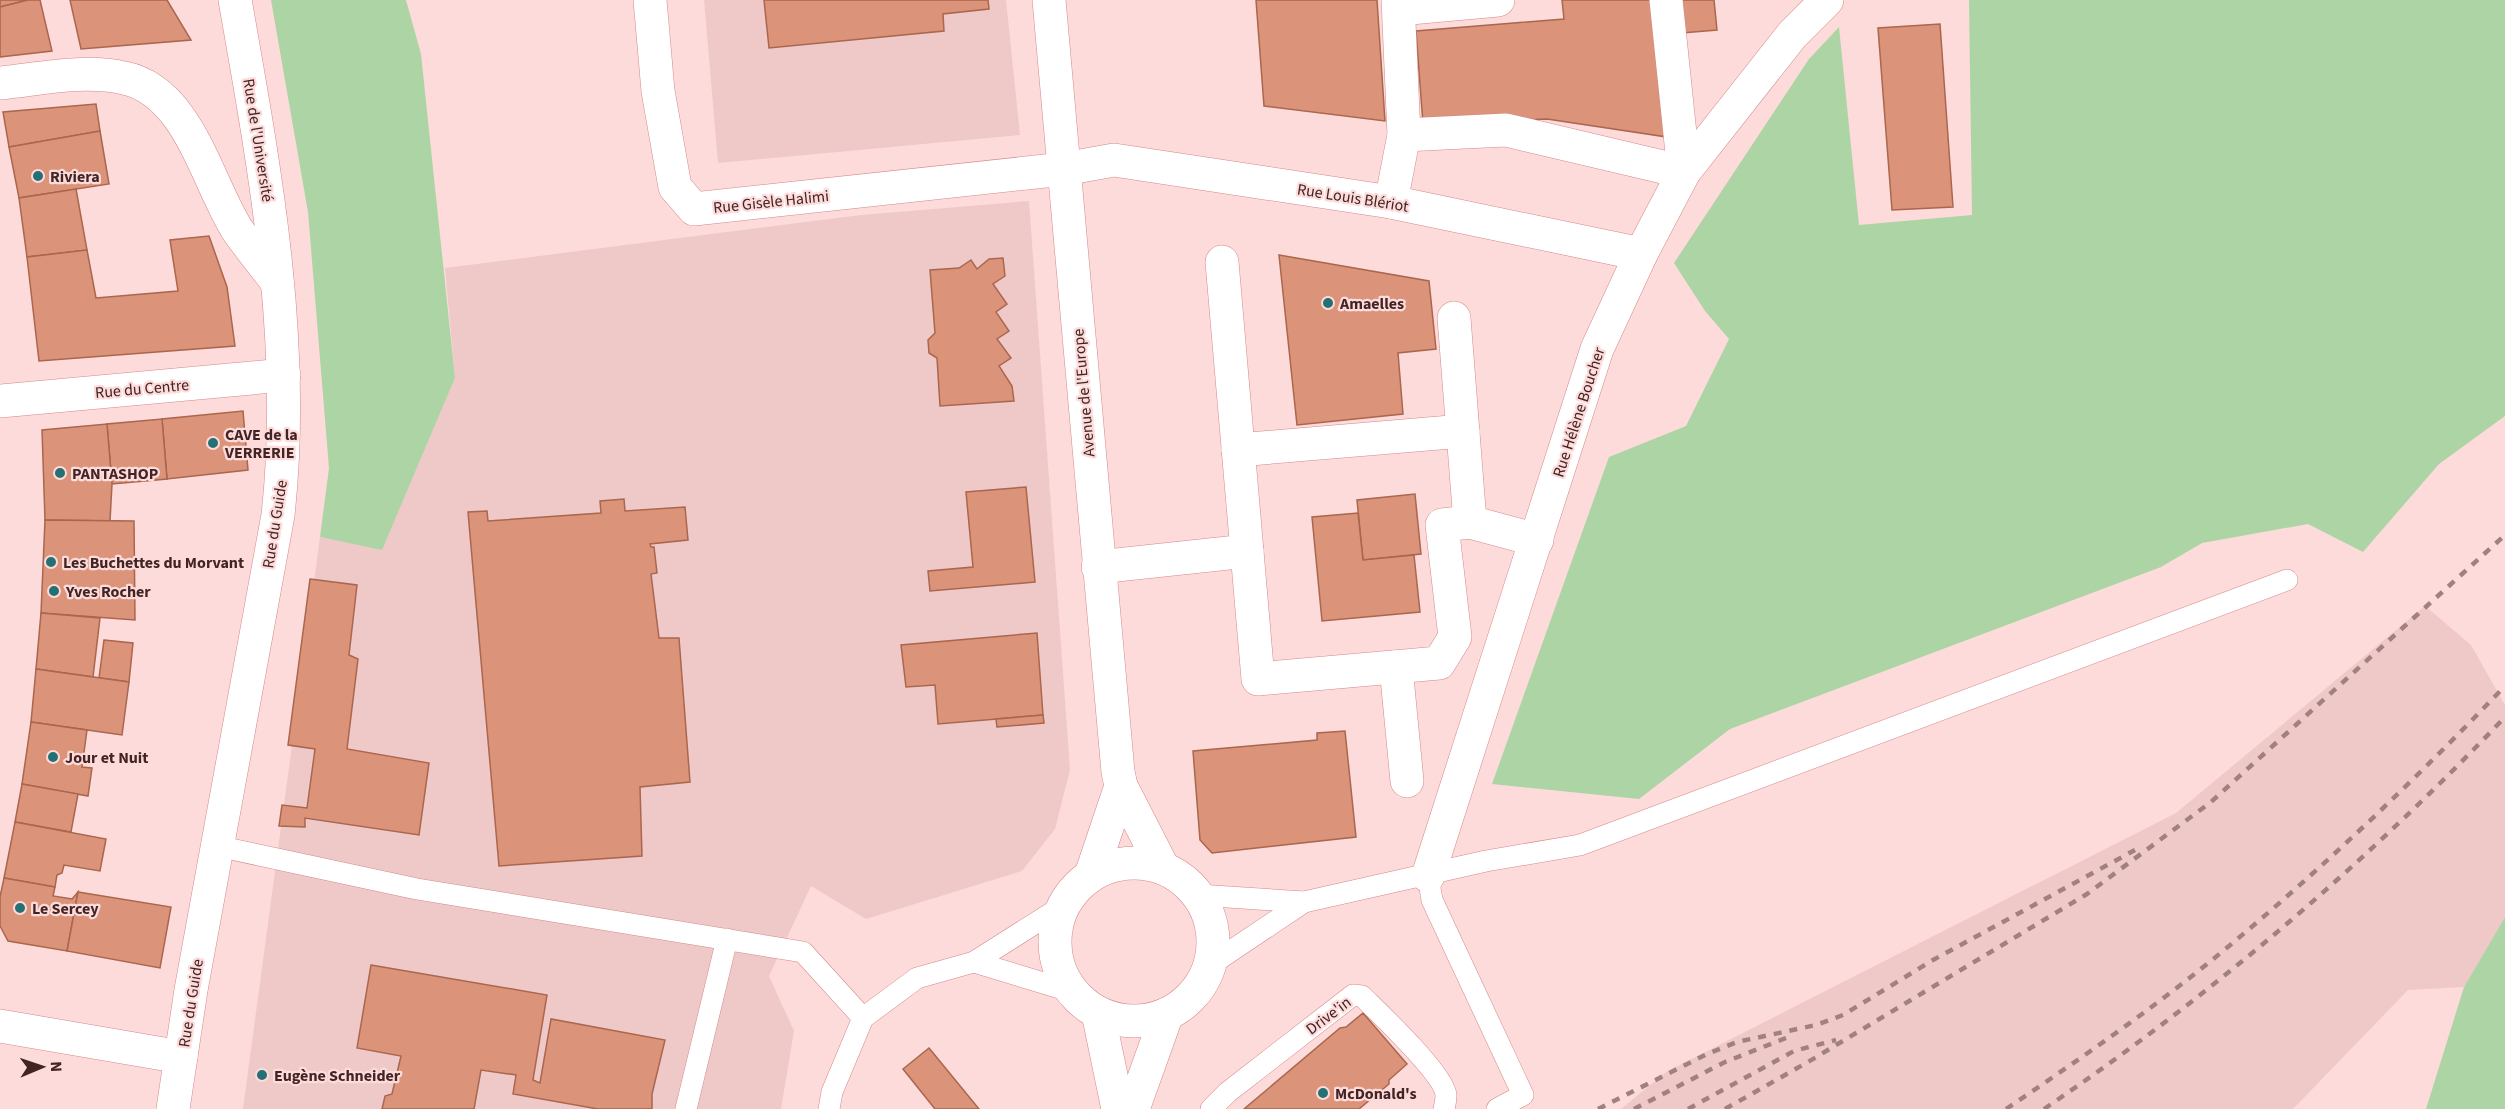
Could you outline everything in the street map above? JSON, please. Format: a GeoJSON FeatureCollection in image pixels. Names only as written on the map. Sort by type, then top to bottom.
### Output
{"type":"FeatureCollection","features":[{"type":"Feature","properties":{"kind":"street","name":"Rue de l'Université"},"geometry":{"type":"LineString","coordinates":[[235,0],[266,178],[277,282]]}},
{"type":"Feature","properties":{"kind":"street","name":"Rue Gisèle Halimi"},"geometry":{"type":"LineString","coordinates":[[650,0],[658,91],[675,187],[694,209],[1064,169]]}},
{"type":"Feature","properties":{"kind":"street","name":"Avenue de l'Europe"},"geometry":{"type":"LineString","coordinates":[[1049,0],[1098,567],[1121,786],[1163,868]]}},
{"type":"Feature","properties":{"kind":"street"},"geometry":{"type":"LineString","coordinates":[[1391,202],[1404,135],[1399,5],[1498,0]]}},
{"type":"Feature","properties":{"kind":"street"},"geometry":{"type":"LineString","coordinates":[[1404,135],[1506,130],[1684,172],[1666,0]]}},
{"type":"Feature","properties":{"kind":"street","name":"Rue Hélène Boucher"},"geometry":{"type":"LineString","coordinates":[[1428,876],[1597,349],[1641,254],[1684,172],[1792,35],[1827,0]]}},
{"type":"Feature","properties":{"kind":"street"},"geometry":{"type":"LineString","coordinates":[[0,83],[86,75],[124,78],[142,84],[160,97],[189,133],[237,230],[277,282]]}},
{"type":"Feature","properties":{"kind":"street","name":"Rue Louis Blériot"},"geometry":{"type":"LineString","coordinates":[[1064,169],[1114,160],[1391,202],[1641,254]]}},
{"type":"Feature","properties":{"kind":"street"},"geometry":{"type":"LineString","coordinates":[[1222,262],[1258,679],[1439,663],[1455,637],[1442,525],[1470,522],[1537,540]]}},
{"type":"Feature","properties":{"kind":"street","name":"Rue du Guide"},"geometry":{"type":"LineString","coordinates":[[173,1109],[217,846],[278,514],[285,452],[285,375],[277,282]]}},
{"type":"Feature","properties":{"kind":"street"},"geometry":{"type":"LineString","coordinates":[[1454,318],[1470,522]]}},
{"type":"Feature","properties":{"kind":"street","name":"Rue du Centre"},"geometry":{"type":"LineString","coordinates":[[0,401],[285,375]]}},
{"type":"Feature","properties":{"kind":"street"},"geometry":{"type":"LineString","coordinates":[[1238,450],[1463,432]]}},
{"type":"Feature","properties":{"kind":"street"},"geometry":{"type":"LineString","coordinates":[[1098,567],[1247,551]]}},
{"type":"Feature","properties":{"kind":"street"},"geometry":{"type":"LineString","coordinates":[[1396,667],[1407,781]]}},
{"type":"Feature","properties":{"kind":"street","name":"Avenue de l'Europe"},"geometry":{"type":"LineString","coordinates":[[1091,875],[1121,786]]}},
{"type":"Feature","properties":{"kind":"street"},"geometry":{"type":"LineString","coordinates":[[1126,863],[1145,863],[1163,868],[1183,879],[1198,895],[1209,916],[1213,941],[1210,965],[1201,985],[1186,1002],[1167,1014],[1144,1021],[1120,1020],[1098,1013],[1073,992],[1061,972],[1055,950],[1056,927],[1064,905],[1091,875],[1126,863]]}},
{"type":"Feature","properties":{"kind":"street"},"geometry":{"type":"LineString","coordinates":[[1098,1013],[1118,1109]]}},
{"type":"Feature","properties":{"kind":"street"},"geometry":{"type":"LineString","coordinates":[[1133,1109],[1167,1014]]}},
{"type":"Feature","properties":{"kind":"street"},"geometry":{"type":"LineString","coordinates":[[0,1026],[181,1057]]}},
{"type":"Feature","properties":{"kind":"lane"},"geometry":{"type":"LineString","coordinates":[[1198,895],[1304,902],[1428,876],[1486,861],[1580,845],[2287,580]]}},
{"type":"Feature","properties":{"kind":"lane"},"geometry":{"type":"LineString","coordinates":[[217,846],[417,889],[803,952],[863,1018]]}},
{"type":"Feature","properties":{"kind":"lane"},"geometry":{"type":"LineString","coordinates":[[1428,876],[1432,900],[1523,1095],[1497,1109]]}},
{"type":"Feature","properties":{"kind":"lane"},"geometry":{"type":"LineString","coordinates":[[1210,965],[1304,902]]}},
{"type":"Feature","properties":{"kind":"lane"},"geometry":{"type":"LineString","coordinates":[[829,1109],[832,1092],[863,1018],[917,978],[974,962],[1064,905]]}},
{"type":"Feature","properties":{"kind":"lane"},"geometry":{"type":"LineString","coordinates":[[686,1109],[727,939]]}},
{"type":"Feature","properties":{"kind":"lane"},"geometry":{"type":"LineString","coordinates":[[974,962],[1073,992]]}},
{"type":"Feature","properties":{"kind":"lane","name":"Drive'in"},"geometry":{"type":"LineString","coordinates":[[1211,1109],[1228,1092],[1353,995],[1362,996],[1430,1068],[1446,1094],[1444,1109]]}},
{"type":"Feature","properties":{"kind":"shaded area"},"geometry":{"type":"Polygon","coordinates":[[[704,0],[1006,0],[1020,135],[718,163],[704,0]]]}},
{"type":"Feature","properties":{"kind":"shaded area"},"geometry":{"type":"Polygon","coordinates":[[[1029,201],[1070,770],[1055,829],[1022,871],[866,919],[811,886],[769,976],[794,1031],[781,1109],[243,1109],[320,537],[382,549],[455,378],[445,268],[861,215],[1029,201]]]}},
{"type":"Feature","properties":{"kind":"shaded area"},"geometry":{"type":"Polygon","coordinates":[[[2425,606],[2471,645],[2505,705],[2505,917],[2464,987],[2408,990],[2293,1109],[1621,1109],[1666,1072],[2176,813],[2425,606]]]}},
{"type":"Feature","properties":{"kind":"green space"},"geometry":{"type":"Polygon","coordinates":[[[271,0],[406,0],[421,54],[455,378],[382,550],[320,537],[329,468],[308,212],[271,0]]]}},
{"type":"Feature","properties":{"kind":"green space"},"geometry":{"type":"Polygon","coordinates":[[[1969,0],[2505,0],[2505,416],[2439,464],[2363,552],[2308,524],[2202,543],[2161,567],[1730,729],[1639,799],[1492,784],[1609,457],[1686,426],[1729,339],[1705,311],[1674,263],[1809,59],[1839,27],[1859,225],[1972,215],[1969,0]]]}},
{"type":"Feature","properties":{"kind":"green space"},"geometry":{"type":"Polygon","coordinates":[[[2505,917],[2505,1109],[2426,1109],[2464,987],[2505,917]]]}},
{"type":"Feature","properties":{"kind":"building"},"geometry":{"type":"Polygon","coordinates":[[[0,0],[28,0],[0,7],[0,0]]]}},
{"type":"Feature","properties":{"kind":"building"},"geometry":{"type":"Polygon","coordinates":[[[28,0],[40,0],[52,51],[0,57],[0,7],[28,0]]]}},
{"type":"Feature","properties":{"kind":"building"},"geometry":{"type":"Polygon","coordinates":[[[70,0],[167,0],[191,40],[81,49],[70,0]]]}},
{"type":"Feature","properties":{"kind":"building"},"geometry":{"type":"Polygon","coordinates":[[[764,0],[988,0],[989,9],[943,14],[944,31],[769,48],[764,0]]]}},
{"type":"Feature","properties":{"kind":"building"},"geometry":{"type":"Polygon","coordinates":[[[1256,0],[1377,0],[1385,121],[1264,106],[1256,0]]]}},
{"type":"Feature","properties":{"kind":"building"},"geometry":{"type":"Polygon","coordinates":[[[1562,0],[1654,0],[1667,137],[1547,119],[1423,124],[1416,31],[1564,19],[1562,0]]]}},
{"type":"Feature","properties":{"kind":"building"},"geometry":{"type":"Polygon","coordinates":[[[1679,0],[1714,0],[1717,30],[1682,33],[1679,0]]]}},
{"type":"Feature","properties":{"kind":"building"},"geometry":{"type":"Polygon","coordinates":[[[1940,24],[1953,207],[1892,210],[1878,28],[1940,24]]]}},
{"type":"Feature","properties":{"kind":"building"},"geometry":{"type":"Polygon","coordinates":[[[96,104],[100,131],[9,147],[3,112],[96,104]]]}},
{"type":"Feature","properties":{"kind":"building"},"geometry":{"type":"Polygon","coordinates":[[[100,131],[109,184],[19,198],[9,147],[100,131]]]}},
{"type":"Feature","properties":{"kind":"building"},"geometry":{"type":"Polygon","coordinates":[[[76,189],[87,250],[27,257],[19,198],[76,189]]]}},
{"type":"Feature","properties":{"kind":"building"},"geometry":{"type":"Polygon","coordinates":[[[209,236],[227,287],[235,346],[39,361],[27,257],[87,250],[96,298],[178,291],[170,240],[209,236]]]}},
{"type":"Feature","properties":{"kind":"building"},"geometry":{"type":"Polygon","coordinates":[[[1279,255],[1429,281],[1436,349],[1398,353],[1403,414],[1297,425],[1279,255]]]}},
{"type":"Feature","properties":{"kind":"building"},"geometry":{"type":"Polygon","coordinates":[[[1003,258],[1005,276],[993,284],[1007,304],[996,312],[1009,331],[997,339],[1011,358],[999,366],[1012,386],[1014,401],[940,406],[937,358],[929,353],[928,340],[935,333],[930,270],[959,268],[971,260],[977,269],[989,259],[1003,258]]]}},
{"type":"Feature","properties":{"kind":"building"},"geometry":{"type":"Polygon","coordinates":[[[243,411],[248,470],[167,479],[162,419],[243,411]]]}},
{"type":"Feature","properties":{"kind":"building"},"geometry":{"type":"Polygon","coordinates":[[[162,419],[167,479],[112,484],[107,424],[162,419]]]}},
{"type":"Feature","properties":{"kind":"building"},"geometry":{"type":"Polygon","coordinates":[[[107,424],[112,484],[110,521],[45,520],[42,430],[107,424]]]}},
{"type":"Feature","properties":{"kind":"building"},"geometry":{"type":"Polygon","coordinates":[[[1026,487],[1035,582],[930,591],[928,571],[973,567],[966,492],[1026,487]]]}},
{"type":"Feature","properties":{"kind":"building"},"geometry":{"type":"Polygon","coordinates":[[[1415,494],[1421,554],[1363,560],[1357,500],[1415,494]]]}},
{"type":"Feature","properties":{"kind":"building"},"geometry":{"type":"Polygon","coordinates":[[[624,499],[625,511],[685,507],[688,540],[650,544],[654,547],[657,573],[651,574],[659,638],[679,638],[690,782],[640,787],[642,856],[499,866],[468,512],[487,511],[488,521],[601,513],[600,501],[624,499]]]}},
{"type":"Feature","properties":{"kind":"building"},"geometry":{"type":"Polygon","coordinates":[[[1358,513],[1363,560],[1414,555],[1420,612],[1322,621],[1312,517],[1358,513]]]}},
{"type":"Feature","properties":{"kind":"building"},"geometry":{"type":"Polygon","coordinates":[[[45,520],[134,521],[135,620],[41,613],[45,520]]]}},
{"type":"Feature","properties":{"kind":"building"},"geometry":{"type":"Polygon","coordinates":[[[310,579],[357,585],[349,655],[358,659],[347,749],[429,763],[419,835],[305,818],[305,827],[279,826],[282,805],[307,808],[315,749],[288,745],[310,579]]]}},
{"type":"Feature","properties":{"kind":"building"},"geometry":{"type":"Polygon","coordinates":[[[41,613],[100,618],[93,677],[36,669],[41,613]]]}},
{"type":"Feature","properties":{"kind":"building"},"geometry":{"type":"Polygon","coordinates":[[[1037,633],[1043,715],[938,724],[935,685],[906,687],[901,645],[1037,633]]]}},
{"type":"Feature","properties":{"kind":"building"},"geometry":{"type":"Polygon","coordinates":[[[104,640],[133,643],[129,682],[99,678],[104,640]]]}},
{"type":"Feature","properties":{"kind":"building"},"geometry":{"type":"Polygon","coordinates":[[[36,669],[129,682],[122,735],[31,722],[36,669]]]}},
{"type":"Feature","properties":{"kind":"building"},"geometry":{"type":"Polygon","coordinates":[[[1043,715],[1044,723],[997,727],[996,719],[1043,715]]]}},
{"type":"Feature","properties":{"kind":"building"},"geometry":{"type":"Polygon","coordinates":[[[31,722],[87,730],[82,767],[92,768],[88,796],[22,784],[31,722]]]}},
{"type":"Feature","properties":{"kind":"building"},"geometry":{"type":"Polygon","coordinates":[[[1345,731],[1356,837],[1212,853],[1200,840],[1193,751],[1317,740],[1317,733],[1345,731]]]}},
{"type":"Feature","properties":{"kind":"building"},"geometry":{"type":"Polygon","coordinates":[[[22,784],[78,794],[71,832],[15,822],[22,784]]]}},
{"type":"Feature","properties":{"kind":"building"},"geometry":{"type":"Polygon","coordinates":[[[15,822],[106,839],[100,871],[64,865],[62,873],[57,875],[55,887],[4,878],[15,822]]]}},
{"type":"Feature","properties":{"kind":"building"},"geometry":{"type":"Polygon","coordinates":[[[4,878],[55,887],[53,896],[72,899],[78,892],[67,951],[8,941],[0,926],[0,897],[4,878]]]}},
{"type":"Feature","properties":{"kind":"building"},"geometry":{"type":"Polygon","coordinates":[[[78,892],[171,907],[160,968],[67,951],[78,892]]]}},
{"type":"Feature","properties":{"kind":"building"},"geometry":{"type":"Polygon","coordinates":[[[371,965],[547,995],[533,1080],[540,1083],[551,1019],[665,1040],[652,1094],[652,1109],[598,1109],[513,1094],[516,1075],[481,1070],[474,1109],[382,1109],[385,1096],[392,1094],[401,1056],[357,1048],[371,965]]]}},
{"type":"Feature","properties":{"kind":"building"},"geometry":{"type":"Polygon","coordinates":[[[1363,1013],[1407,1064],[1389,1080],[1389,1084],[1359,1109],[1244,1109],[1340,1028],[1346,1027],[1363,1013]]]}},
{"type":"Feature","properties":{"kind":"building"},"geometry":{"type":"Polygon","coordinates":[[[929,1048],[979,1109],[935,1109],[903,1069],[929,1048]]]}},
{"type":"Feature","properties":{"kind":"railway"},"geometry":{"type":"LineString","coordinates":[[1725,1109],[1808,1062],[2087,894],[2211,802],[2505,535]]}},
{"type":"Feature","properties":{"kind":"railway"},"geometry":{"type":"LineString","coordinates":[[2006,1109],[2144,1013],[2260,920],[2368,823],[2505,686]]}},
{"type":"Feature","properties":{"kind":"railway"},"geometry":{"type":"LineString","coordinates":[[2044,1109],[2167,1021],[2285,925],[2398,824],[2505,717]]}},
{"type":"Feature","properties":{"kind":"railway"},"geometry":{"type":"LineString","coordinates":[[1598,1109],[1707,1054],[1737,1042],[1816,1025],[1843,1015],[1933,960],[2135,850]]}},
{"type":"Feature","properties":{"kind":"railway"},"geometry":{"type":"LineString","coordinates":[[1634,1109],[1725,1062],[1786,1038]]}},
{"type":"Feature","properties":{"kind":"railway"},"geometry":{"type":"LineString","coordinates":[[1688,1109],[1794,1051],[1836,1040]]}},
{"type":"Feature","properties":{"kind":"place","name":"Riviera"},"geometry":{"type":"Point","coordinates":[38,176]}},
{"type":"Feature","properties":{"kind":"place","name":"Amaelles"},"geometry":{"type":"Point","coordinates":[1328,303]}},
{"type":"Feature","properties":{"kind":"place","name":"CAVE de la VERRERIE"},"geometry":{"type":"Point","coordinates":[213,443]}},
{"type":"Feature","properties":{"kind":"place","name":"PANTASHOP"},"geometry":{"type":"Point","coordinates":[60,473]}},
{"type":"Feature","properties":{"kind":"place","name":"Les Buchettes du Morvant"},"geometry":{"type":"Point","coordinates":[51,562]}},
{"type":"Feature","properties":{"kind":"place","name":"Yves Rocher"},"geometry":{"type":"Point","coordinates":[54,591]}},
{"type":"Feature","properties":{"kind":"place","name":"Jour et Nuit"},"geometry":{"type":"Point","coordinates":[53,757]}},
{"type":"Feature","properties":{"kind":"place","name":"Le Sercey"},"geometry":{"type":"Point","coordinates":[20,908]}},
{"type":"Feature","properties":{"kind":"place","name":"Eugène Schneider"},"geometry":{"type":"Point","coordinates":[262,1075]}},
{"type":"Feature","properties":{"kind":"place","name":"McDonald's"},"geometry":{"type":"Point","coordinates":[1323,1093]}}]}
